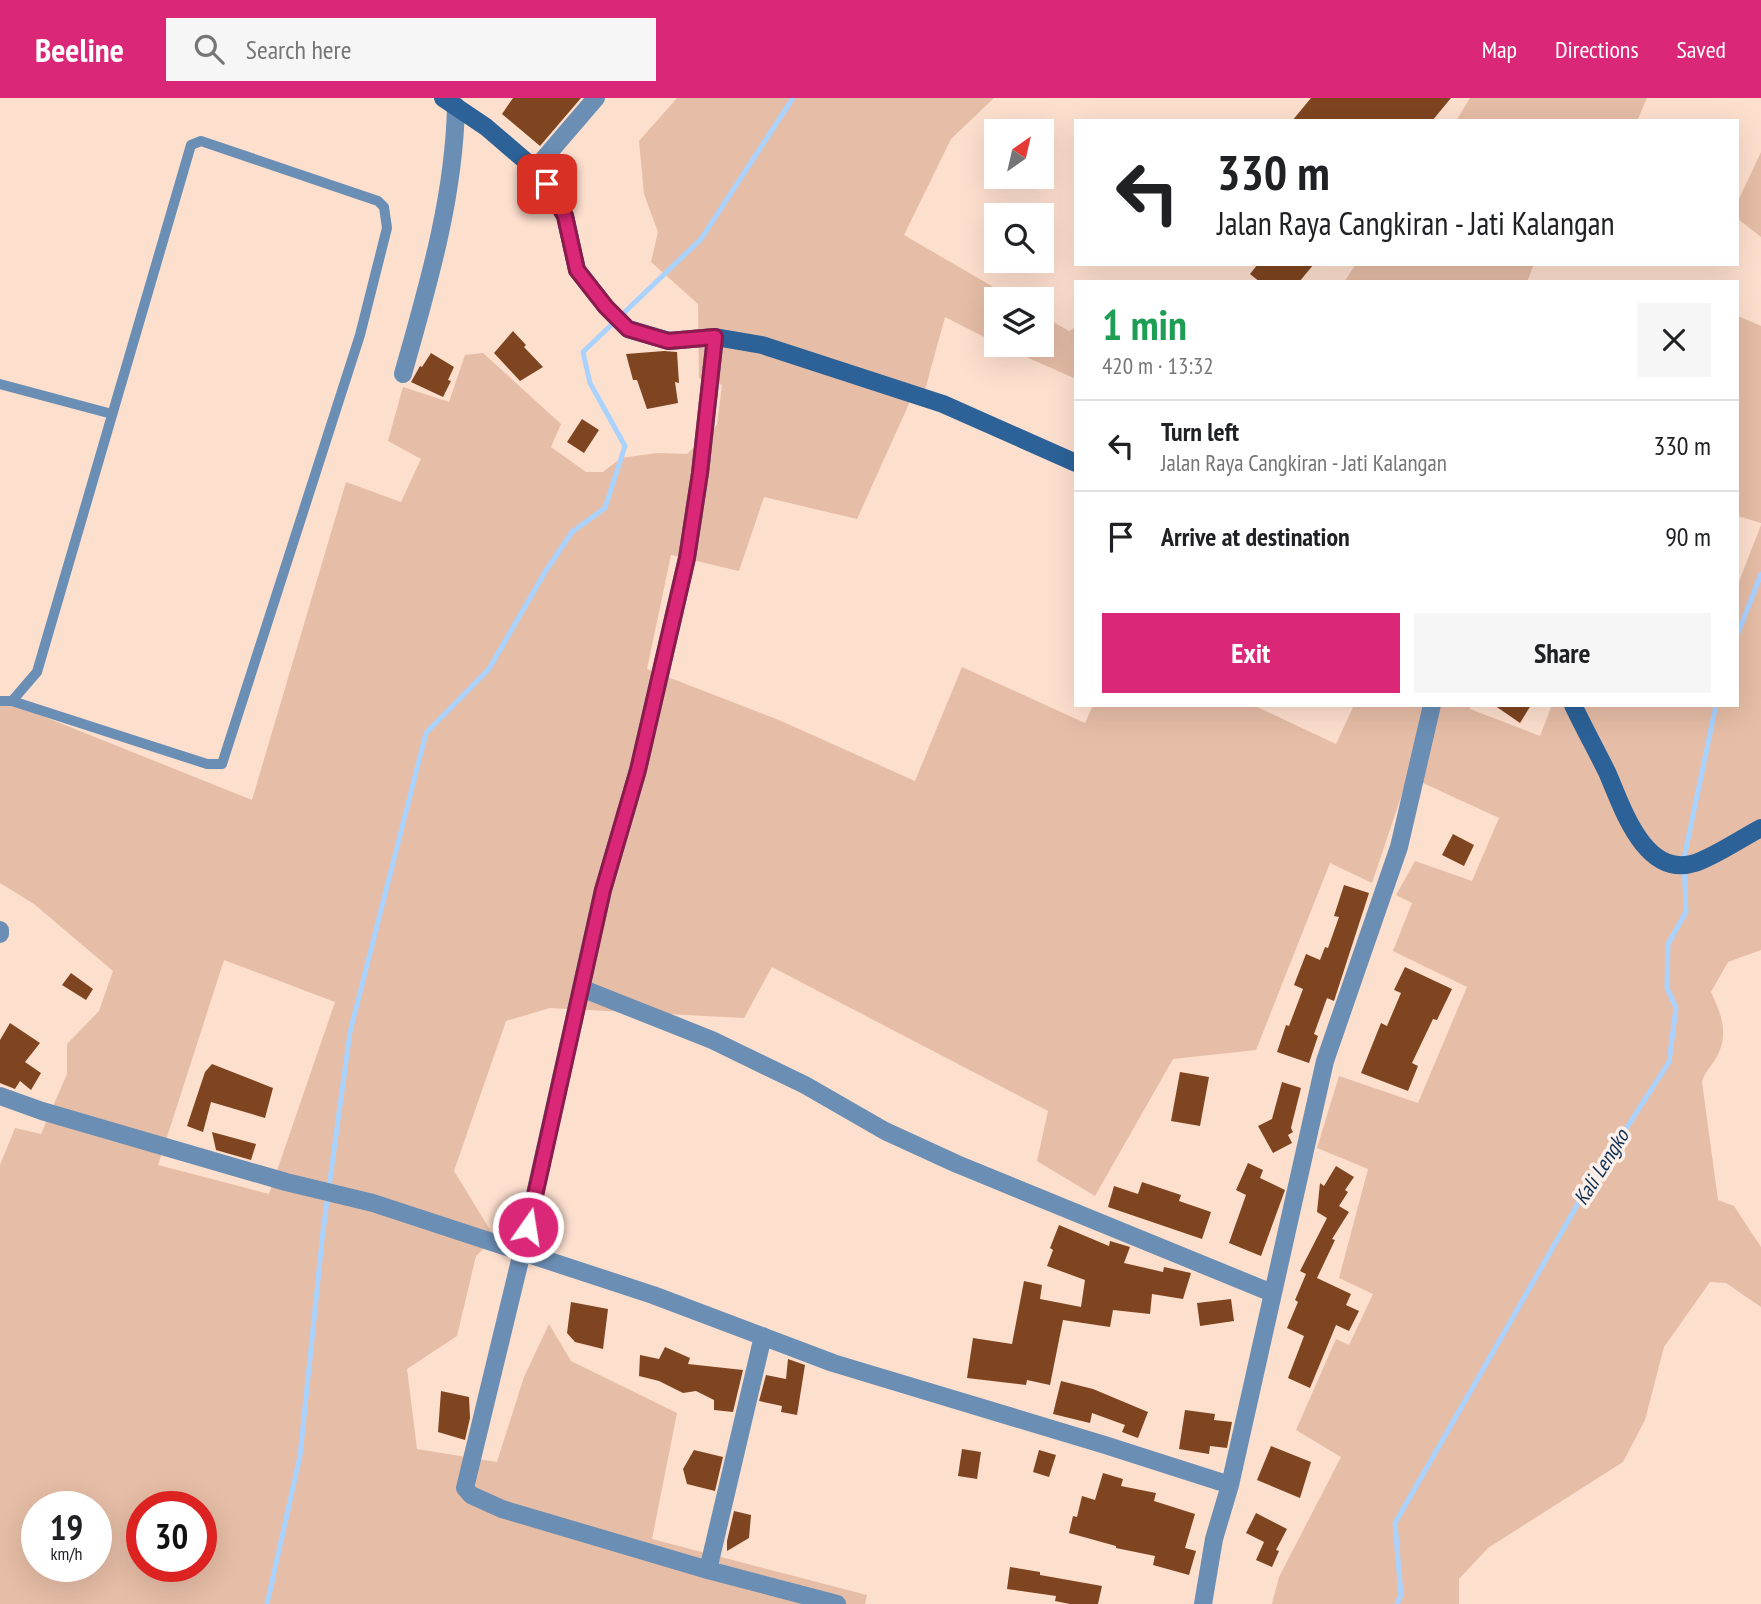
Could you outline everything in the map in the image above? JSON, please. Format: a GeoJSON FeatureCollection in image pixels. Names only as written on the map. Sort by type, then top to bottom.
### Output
{"type":"FeatureCollection","features":[{"type":"Feature","properties":{"kind":"street"},"geometry":{"type":"LineString","coordinates":[[535,169],[596,98]]}},
{"type":"Feature","properties":{"kind":"street"},"geometry":{"type":"LineString","coordinates":[[450,102],[486,127],[535,169],[556,197],[565,216],[577,270],[606,307],[628,329],[668,341],[715,337],[762,345],[943,404],[1074,462]]}},
{"type":"Feature","properties":{"kind":"street"},"geometry":{"type":"LineString","coordinates":[[403,374],[436,255],[447,204],[455,151],[450,102]]}},
{"type":"Feature","properties":{"kind":"street"},"geometry":{"type":"LineString","coordinates":[[715,337],[700,473],[687,558],[638,770],[603,890],[522,1252],[465,1488],[471,1494],[502,1509],[708,1570],[838,1604]]}},
{"type":"Feature","properties":{"kind":"street"},"geometry":{"type":"LineString","coordinates":[[1203,1604],[1214,1539],[1230,1485],[1325,1061],[1399,847],[1433,707]]}},
{"type":"Feature","properties":{"kind":"street"},"geometry":{"type":"LineString","coordinates":[[1574,707],[1631,829],[1649,850],[1669,864],[1694,864],[1761,828]]}},
{"type":"Feature","properties":{"kind":"street"},"geometry":{"type":"LineString","coordinates":[[582,988],[712,1040],[805,1085],[886,1131],[957,1164],[1272,1293]]}},
{"type":"Feature","properties":{"kind":"street"},"geometry":{"type":"LineString","coordinates":[[0,1096],[42,1111],[286,1182],[373,1203],[653,1295],[833,1363],[1078,1436],[1230,1485]]}},
{"type":"Feature","properties":{"kind":"street"},"geometry":{"type":"LineString","coordinates":[[708,1570],[763,1336]]}},
{"type":"Feature","properties":{"kind":"lane"},"geometry":{"type":"LineString","coordinates":[[0,701],[12,701],[207,764],[222,764],[360,335],[387,228],[384,207],[378,201],[201,141],[191,145],[37,672],[12,701]]}},
{"type":"Feature","properties":{"kind":"lane"},"geometry":{"type":"LineString","coordinates":[[0,384],[112,414]]}},
{"type":"Feature","properties":{"kind":"shaded area"},"geometry":{"type":"Polygon","coordinates":[[[677,98],[994,98],[951,139],[904,235],[993,287],[984,287],[984,337],[945,317],[925,390],[914,386],[908,406],[857,519],[764,497],[739,571],[671,555],[647,669],[779,720],[915,781],[962,667],[1085,723],[1092,707],[1257,707],[1336,744],[1353,707],[1470,707],[1540,736],[1551,707],[1739,707],[1739,581],[1761,525],[1761,950],[1728,962],[1711,992],[1721,1016],[1723,1041],[1702,1082],[1718,1200],[1734,1206],[1761,1247],[1761,1307],[1726,1283],[1710,1282],[1664,1347],[1645,1420],[1623,1462],[1488,1548],[1459,1579],[1459,1604],[1272,1604],[1279,1577],[1341,1457],[1296,1430],[1336,1339],[1349,1345],[1373,1294],[1339,1278],[1368,1169],[1317,1148],[1339,1076],[1418,1103],[1467,987],[1393,951],[1412,903],[1396,895],[1415,861],[1472,881],[1499,818],[1408,776],[1372,883],[1330,863],[1256,1050],[1173,1059],[1095,1196],[1037,1161],[1048,1111],[772,967],[744,1018],[550,1008],[506,1021],[454,1171],[495,1238],[476,1256],[457,1336],[407,1369],[417,1449],[497,1462],[524,1377],[549,1324],[571,1361],[677,1413],[652,1539],[867,1595],[865,1604],[0,1604],[0,1165],[15,1128],[41,1134],[67,1074],[67,1044],[99,1011],[113,971],[34,904],[0,883],[0,699],[252,800],[346,482],[401,502],[421,459],[388,441],[403,387],[449,402],[465,355],[483,353],[561,424],[551,447],[586,472],[603,472],[621,458],[657,453],[687,454],[717,425],[722,385],[699,378],[698,304],[651,262],[658,232],[644,194],[639,141],[677,98]],[[224,960],[158,1165],[269,1194],[335,1002],[224,960]]]}},
{"type":"Feature","properties":{"kind":"shaded area"},"geometry":{"type":"Polygon","coordinates":[[[1470,98],[1647,98],[1638,119],[1457,119],[1470,98]]]}},
{"type":"Feature","properties":{"kind":"shaded area"},"geometry":{"type":"Polygon","coordinates":[[[1761,152],[1761,237],[1739,220],[1739,199],[1761,152]]]}},
{"type":"Feature","properties":{"kind":"shaded area"},"geometry":{"type":"Polygon","coordinates":[[[1355,266],[1533,266],[1528,280],[1345,280],[1355,266]]]}},
{"type":"Feature","properties":{"kind":"shaded area"},"geometry":{"type":"Polygon","coordinates":[[[1739,316],[1761,326],[1761,523],[1739,516],[1739,316]]]}},
{"type":"Feature","properties":{"kind":"shaded area"},"geometry":{"type":"Polygon","coordinates":[[[1054,322],[1069,331],[1074,328],[1074,378],[1026,357],[1054,357],[1054,322]]]}},
{"type":"Feature","properties":{"kind":"building"},"geometry":{"type":"Polygon","coordinates":[[[513,98],[581,98],[540,146],[502,114],[513,98]]]}},
{"type":"Feature","properties":{"kind":"building"},"geometry":{"type":"Polygon","coordinates":[[[1311,98],[1451,98],[1434,119],[1294,119],[1311,98]]]}},
{"type":"Feature","properties":{"kind":"building"},"geometry":{"type":"Polygon","coordinates":[[[1256,266],[1312,266],[1301,280],[1258,280],[1250,274],[1256,266]]]}},
{"type":"Feature","properties":{"kind":"building"},"geometry":{"type":"Polygon","coordinates":[[[513,331],[543,367],[520,381],[494,353],[513,331]]]}},
{"type":"Feature","properties":{"kind":"building"},"geometry":{"type":"Polygon","coordinates":[[[677,352],[679,383],[675,382],[678,403],[647,409],[637,380],[633,380],[626,354],[677,352]]]}},
{"type":"Feature","properties":{"kind":"building"},"geometry":{"type":"Polygon","coordinates":[[[431,353],[454,367],[443,397],[411,382],[431,353]]]}},
{"type":"Feature","properties":{"kind":"building"},"geometry":{"type":"Polygon","coordinates":[[[582,419],[599,430],[584,453],[567,442],[582,419]]]}},
{"type":"Feature","properties":{"kind":"building"},"geometry":{"type":"Polygon","coordinates":[[[1497,707],[1530,707],[1520,723],[1497,707]]]}},
{"type":"Feature","properties":{"kind":"building"},"geometry":{"type":"Polygon","coordinates":[[[1453,834],[1474,845],[1464,866],[1442,855],[1453,834]]]}},
{"type":"Feature","properties":{"kind":"building"},"geometry":{"type":"Polygon","coordinates":[[[1344,885],[1369,893],[1334,1001],[1327,998],[1314,1034],[1318,1036],[1309,1063],[1277,1052],[1303,989],[1294,985],[1306,954],[1320,960],[1325,947],[1328,948],[1339,917],[1334,916],[1344,885]]]}},
{"type":"Feature","properties":{"kind":"building"},"geometry":{"type":"Polygon","coordinates":[[[1405,967],[1452,989],[1437,1020],[1433,1019],[1412,1063],[1418,1066],[1408,1091],[1361,1073],[1381,1023],[1387,1026],[1401,993],[1394,990],[1405,967]]]}},
{"type":"Feature","properties":{"kind":"building"},"geometry":{"type":"Polygon","coordinates":[[[71,973],[93,989],[86,1000],[62,985],[71,973]]]}},
{"type":"Feature","properties":{"kind":"building"},"geometry":{"type":"Polygon","coordinates":[[[10,1023],[40,1043],[25,1062],[41,1073],[31,1090],[20,1081],[15,1089],[0,1083],[0,1040],[10,1023]]]}},
{"type":"Feature","properties":{"kind":"building"},"geometry":{"type":"Polygon","coordinates":[[[212,1064],[273,1088],[265,1118],[211,1102],[203,1132],[187,1126],[205,1072],[212,1064]]]}},
{"type":"Feature","properties":{"kind":"building"},"geometry":{"type":"Polygon","coordinates":[[[1180,1072],[1209,1077],[1200,1126],[1171,1121],[1180,1072]]]}},
{"type":"Feature","properties":{"kind":"building"},"geometry":{"type":"Polygon","coordinates":[[[1282,1082],[1301,1088],[1291,1128],[1293,1132],[1288,1135],[1292,1143],[1273,1153],[1258,1126],[1272,1119],[1282,1082]]]}},
{"type":"Feature","properties":{"kind":"building"},"geometry":{"type":"Polygon","coordinates":[[[212,1132],[256,1144],[251,1160],[216,1150],[212,1132]]]}},
{"type":"Feature","properties":{"kind":"building"},"geometry":{"type":"Polygon","coordinates":[[[1248,1163],[1263,1170],[1260,1178],[1285,1190],[1261,1256],[1229,1243],[1246,1195],[1236,1190],[1248,1163]]]}},
{"type":"Feature","properties":{"kind":"building"},"geometry":{"type":"Polygon","coordinates":[[[1336,1166],[1354,1177],[1339,1206],[1349,1212],[1332,1239],[1335,1240],[1317,1278],[1351,1294],[1346,1305],[1359,1311],[1349,1331],[1336,1325],[1310,1388],[1288,1378],[1304,1336],[1287,1328],[1306,1274],[1300,1271],[1327,1218],[1317,1212],[1320,1183],[1324,1186],[1336,1166]]]}},
{"type":"Feature","properties":{"kind":"building"},"geometry":{"type":"Polygon","coordinates":[[[1142,1182],[1181,1195],[1179,1201],[1211,1212],[1202,1239],[1108,1207],[1114,1186],[1138,1194],[1142,1182]]]}},
{"type":"Feature","properties":{"kind":"building"},"geometry":{"type":"Polygon","coordinates":[[[1059,1225],[1109,1246],[1110,1241],[1130,1247],[1124,1263],[1163,1272],[1164,1267],[1191,1273],[1183,1299],[1152,1294],[1150,1314],[1113,1310],[1110,1327],[1063,1320],[1050,1385],[1027,1380],[1026,1385],[967,1378],[973,1338],[1012,1344],[1024,1281],[1042,1285],[1040,1299],[1081,1307],[1085,1280],[1047,1266],[1053,1250],[1050,1248],[1059,1225]]]}},
{"type":"Feature","properties":{"kind":"building"},"geometry":{"type":"Polygon","coordinates":[[[1231,1299],[1234,1321],[1200,1326],[1197,1303],[1231,1299]]]}},
{"type":"Feature","properties":{"kind":"building"},"geometry":{"type":"Polygon","coordinates":[[[571,1302],[608,1309],[603,1349],[575,1342],[567,1333],[571,1302]]]}},
{"type":"Feature","properties":{"kind":"building"},"geometry":{"type":"Polygon","coordinates":[[[665,1347],[690,1358],[688,1364],[743,1370],[733,1412],[714,1410],[714,1400],[696,1391],[683,1393],[659,1381],[639,1376],[640,1355],[659,1359],[665,1347]]]}},
{"type":"Feature","properties":{"kind":"building"},"geometry":{"type":"Polygon","coordinates":[[[788,1359],[805,1365],[797,1415],[781,1412],[782,1406],[759,1401],[766,1375],[786,1379],[788,1359]]]}},
{"type":"Feature","properties":{"kind":"building"},"geometry":{"type":"Polygon","coordinates":[[[1061,1381],[1093,1389],[1148,1412],[1138,1438],[1122,1432],[1125,1425],[1092,1413],[1090,1423],[1053,1414],[1061,1381]]]}},
{"type":"Feature","properties":{"kind":"building"},"geometry":{"type":"Polygon","coordinates":[[[441,1391],[469,1397],[470,1418],[465,1440],[438,1432],[441,1391]]]}},
{"type":"Feature","properties":{"kind":"building"},"geometry":{"type":"Polygon","coordinates":[[[1185,1410],[1215,1414],[1214,1420],[1232,1422],[1227,1448],[1210,1446],[1209,1454],[1179,1449],[1185,1410]]]}},
{"type":"Feature","properties":{"kind":"building"},"geometry":{"type":"Polygon","coordinates":[[[1271,1446],[1311,1462],[1300,1498],[1257,1480],[1271,1446]]]}},
{"type":"Feature","properties":{"kind":"building"},"geometry":{"type":"Polygon","coordinates":[[[962,1449],[981,1452],[977,1479],[958,1476],[962,1449]]]}},
{"type":"Feature","properties":{"kind":"building"},"geometry":{"type":"Polygon","coordinates":[[[694,1450],[723,1457],[715,1491],[687,1484],[683,1469],[694,1450]]]}},
{"type":"Feature","properties":{"kind":"building"},"geometry":{"type":"Polygon","coordinates":[[[1039,1450],[1056,1455],[1049,1477],[1033,1472],[1039,1450]]]}},
{"type":"Feature","properties":{"kind":"building"},"geometry":{"type":"Polygon","coordinates":[[[1103,1473],[1123,1479],[1121,1486],[1156,1493],[1154,1501],[1195,1514],[1185,1548],[1196,1551],[1189,1575],[1153,1565],[1155,1556],[1116,1548],[1069,1533],[1073,1516],[1077,1517],[1082,1496],[1095,1500],[1103,1473]]]}},
{"type":"Feature","properties":{"kind":"building"},"geometry":{"type":"Polygon","coordinates":[[[734,1511],[751,1515],[749,1538],[727,1551],[727,1541],[734,1511]]]}},
{"type":"Feature","properties":{"kind":"building"},"geometry":{"type":"Polygon","coordinates":[[[1256,1513],[1287,1529],[1276,1550],[1279,1551],[1272,1567],[1256,1560],[1264,1542],[1246,1533],[1256,1513]]]}},
{"type":"Feature","properties":{"kind":"building"},"geometry":{"type":"Polygon","coordinates":[[[1010,1567],[1102,1586],[1098,1604],[1070,1604],[1055,1601],[1056,1596],[1007,1589],[1010,1567]]]}},
{"type":"Feature","properties":{"kind":"waterway"},"geometry":{"type":"LineString","coordinates":[[267,1604],[300,1456],[323,1231],[350,1032],[426,733],[489,669],[545,572],[572,532],[605,508],[625,446],[590,383],[583,352],[701,239],[793,98]]}},
{"type":"Feature","properties":{"kind":"waterway","name":"Kali Lengko"},"geometry":{"type":"LineString","coordinates":[[1739,630],[1761,574]]}},
{"type":"Feature","properties":{"kind":"waterway","name":"Kali Lengko"},"geometry":{"type":"LineString","coordinates":[[1397,1604],[1401,1595],[1395,1523],[1580,1200],[1669,1062],[1676,1008],[1667,988],[1668,944],[1686,912],[1684,858],[1716,707]]}},
{"type":"Feature","properties":{"kind":"route"},"geometry":{"type":"LineString","coordinates":[[528,1227],[603,890],[638,770],[687,558],[700,473],[715,337],[668,341],[628,329],[606,307],[577,270],[565,216],[547,184]]}}]}
